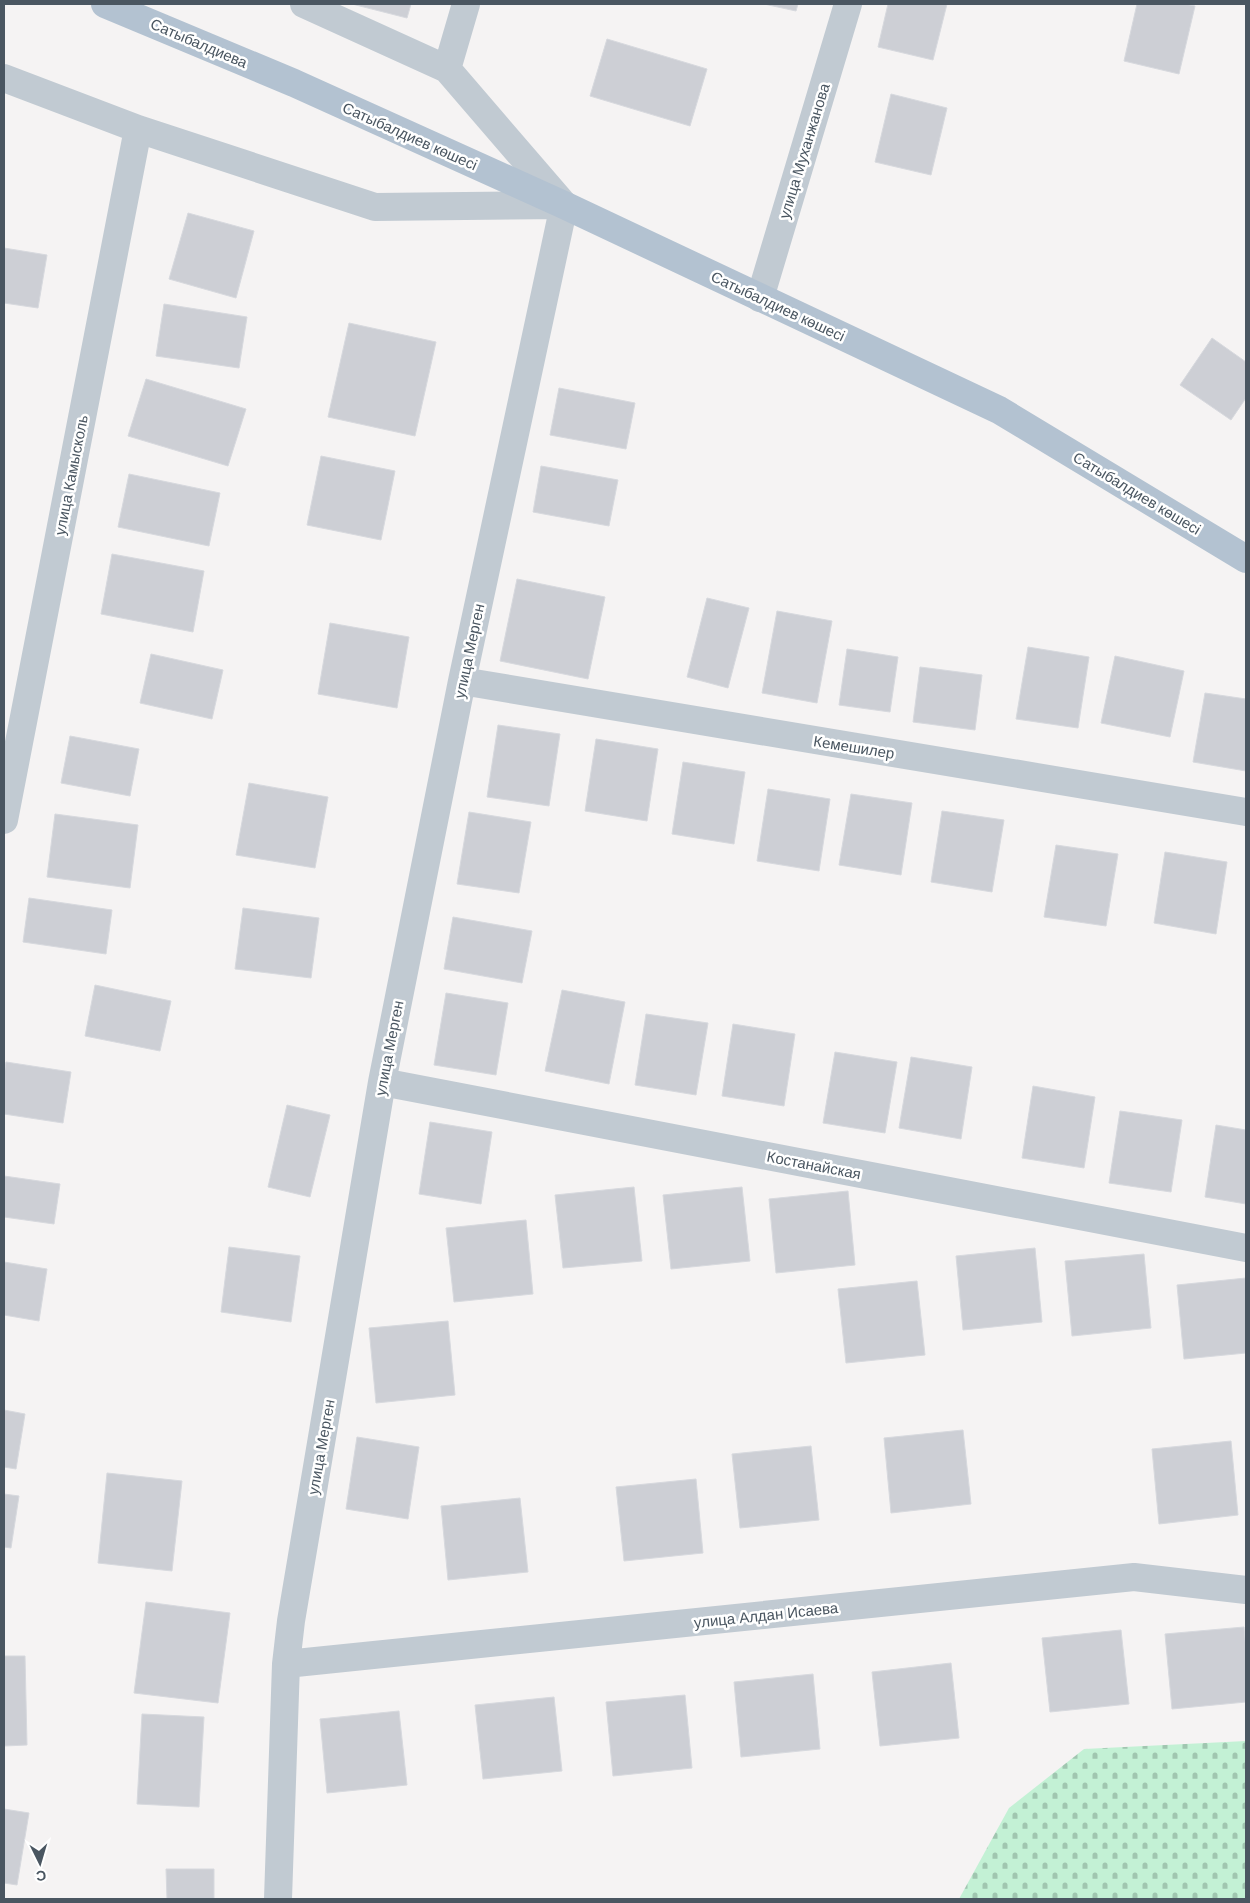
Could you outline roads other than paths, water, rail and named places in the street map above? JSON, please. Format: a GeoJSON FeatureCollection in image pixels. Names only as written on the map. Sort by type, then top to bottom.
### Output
{"type":"FeatureCollection","features":[{"type":"Feature","properties":{"kind":"main road","name":"Сатыбалдиева"},"geometry":{"type":"LineString","coordinates":[[105,4],[294,83]]}},
{"type":"Feature","properties":{"kind":"main road","name":"Сатыбалдиев көшесі"},"geometry":{"type":"LineString","coordinates":[[294,83],[564,205],[999,410],[1246,559]]}},
{"type":"Feature","properties":{"kind":"street"},"geometry":{"type":"LineString","coordinates":[[304,4],[447,69],[564,205]]}},
{"type":"Feature","properties":{"kind":"street"},"geometry":{"type":"LineString","coordinates":[[447,69],[466,4]]}},
{"type":"Feature","properties":{"kind":"street","name":"улица Муханжанова"},"geometry":{"type":"LineString","coordinates":[[760,298],[848,4]]}},
{"type":"Feature","properties":{"kind":"street"},"geometry":{"type":"LineString","coordinates":[[4,78],[138,130],[375,207],[564,205]]}},
{"type":"Feature","properties":{"kind":"street","name":"улица Камысколь"},"geometry":{"type":"LineString","coordinates":[[4,820],[138,130]]}},
{"type":"Feature","properties":{"kind":"street","name":"улица Мерген"},"geometry":{"type":"LineString","coordinates":[[278,1899],[286,1664],[296,1591],[382,1082],[462,681],[564,205]]}},
{"type":"Feature","properties":{"kind":"street","name":"Кемешилер"},"geometry":{"type":"LineString","coordinates":[[462,681],[1246,812]]}},
{"type":"Feature","properties":{"kind":"street","name":"Костанайская"},"geometry":{"type":"LineString","coordinates":[[382,1082],[1246,1248]]}},
{"type":"Feature","properties":{"kind":"street","name":"улица Алдан Исаева"},"geometry":{"type":"LineString","coordinates":[[286,1664],[1134,1577],[1246,1590]]}}]}
